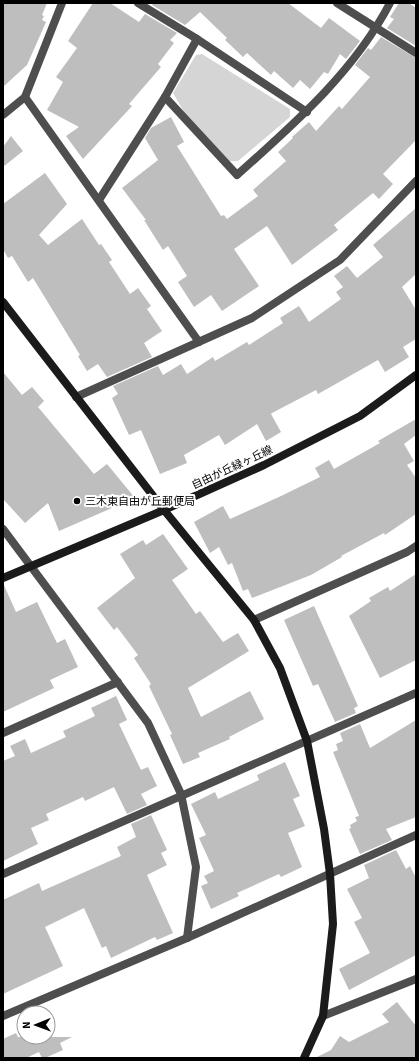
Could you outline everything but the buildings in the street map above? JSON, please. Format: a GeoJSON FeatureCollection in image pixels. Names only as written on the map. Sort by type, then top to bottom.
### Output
{"type":"FeatureCollection","features":[{"type":"Feature","properties":{"kind":"street"},"geometry":{"type":"LineString","coordinates":[[3,115],[25,97],[62,3]]}},
{"type":"Feature","properties":{"kind":"street"},"geometry":{"type":"LineString","coordinates":[[138,3],[197,39],[307,112]]}},
{"type":"Feature","properties":{"kind":"street"},"geometry":{"type":"LineString","coordinates":[[337,3],[416,53]]}},
{"type":"Feature","properties":{"kind":"street"},"geometry":{"type":"LineString","coordinates":[[165,97],[237,175],[307,112],[377,29],[390,3]]}},
{"type":"Feature","properties":{"kind":"street"},"geometry":{"type":"LineString","coordinates":[[99,200],[165,97],[197,39]]}},
{"type":"Feature","properties":{"kind":"street"},"geometry":{"type":"LineString","coordinates":[[25,97],[199,342]]}},
{"type":"Feature","properties":{"kind":"street"},"geometry":{"type":"LineString","coordinates":[[76,396],[252,318],[340,260],[416,181]]}},
{"type":"Feature","properties":{"kind":"street"},"geometry":{"type":"LineString","coordinates":[[3,302],[164,510],[254,620],[280,668],[307,740],[330,874],[333,924],[323,1016],[304,1058]]}},
{"type":"Feature","properties":{"kind":"street","name":"自由が丘緑ヶ丘線"},"geometry":{"type":"LineString","coordinates":[[3,578],[164,510],[264,465],[360,416],[416,375]]}},
{"type":"Feature","properties":{"kind":"street"},"geometry":{"type":"LineString","coordinates":[[3,528],[148,723],[182,794],[196,867],[187,938]]}},
{"type":"Feature","properties":{"kind":"street"},"geometry":{"type":"LineString","coordinates":[[254,620],[407,552],[416,546]]}},
{"type":"Feature","properties":{"kind":"street"},"geometry":{"type":"LineString","coordinates":[[3,733],[118,682]]}},
{"type":"Feature","properties":{"kind":"street"},"geometry":{"type":"LineString","coordinates":[[3,874],[182,794],[416,693]]}},
{"type":"Feature","properties":{"kind":"street"},"geometry":{"type":"LineString","coordinates":[[3,1016],[187,938],[416,835]]}},
{"type":"Feature","properties":{"kind":"street"},"geometry":{"type":"LineString","coordinates":[[323,1016],[416,979]]}},
{"type":"Feature","properties":{"kind":"shaded area"},"geometry":{"type":"Polygon","coordinates":[[[202,54],[290,109],[290,117],[238,161],[229,161],[184,112],[173,93],[196,55],[202,54]]]}},
{"type":"Feature","properties":{"kind":"place","name":"三木東自由が丘郵便局"},"geometry":{"type":"Point","coordinates":[77,501]}}]}
